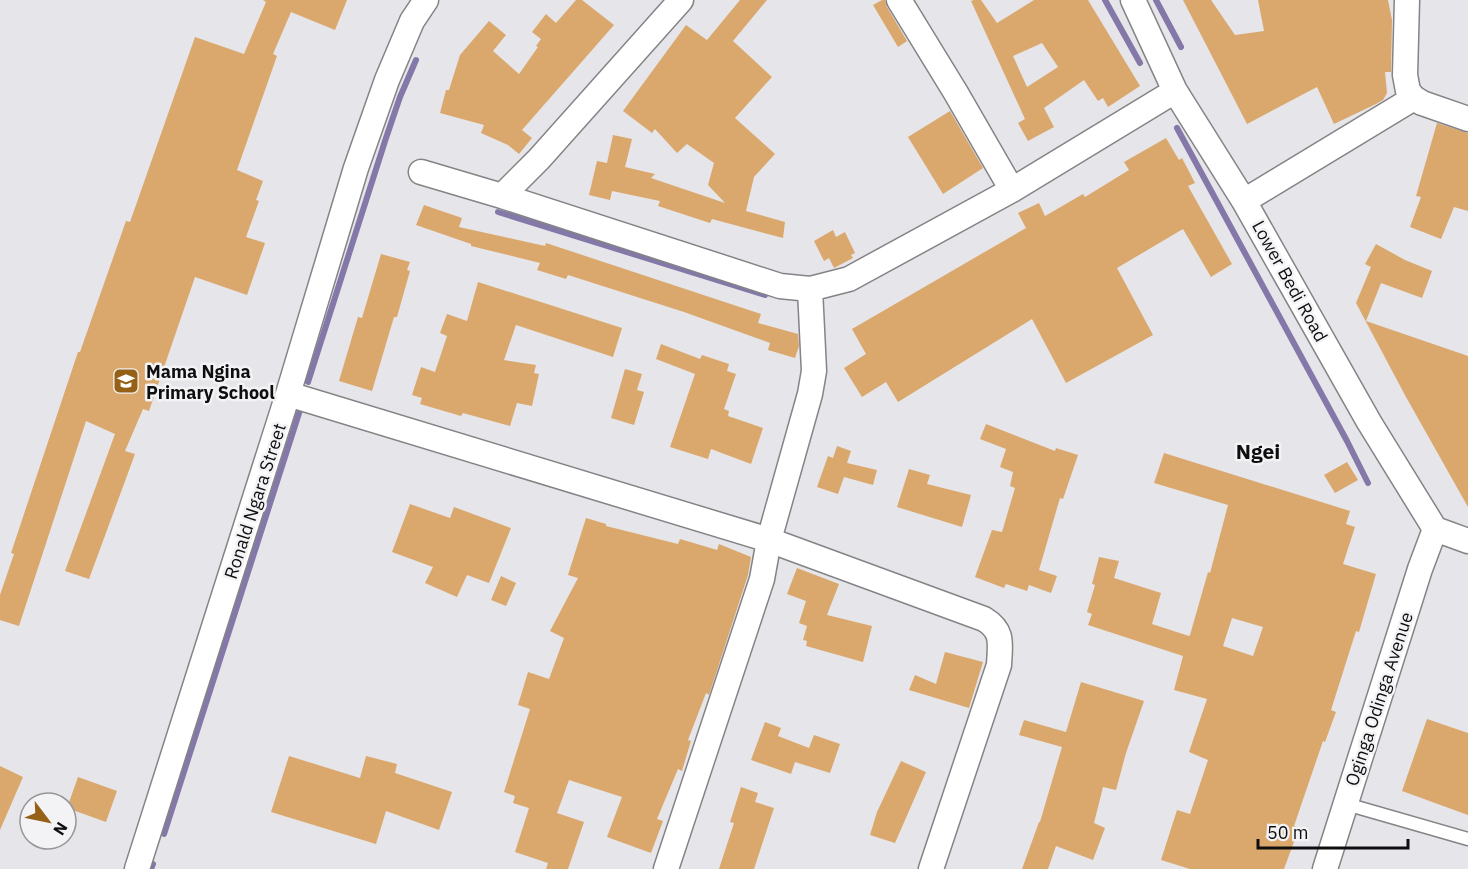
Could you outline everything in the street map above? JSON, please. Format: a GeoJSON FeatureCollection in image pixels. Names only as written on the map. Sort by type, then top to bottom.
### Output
{"type":"FeatureCollection","features":[{"type":"Feature","properties":{"kind":"street","name":"Ronald Ngara Street"},"geometry":{"type":"LineString","coordinates":[[137,869],[288,394],[356,168],[387,80],[412,21],[426,0]]}},
{"type":"Feature","properties":{"kind":"street"},"geometry":{"type":"LineString","coordinates":[[502,196],[539,159],[681,0]]}},
{"type":"Feature","properties":{"kind":"street"},"geometry":{"type":"LineString","coordinates":[[899,0],[1012,190]]}},
{"type":"Feature","properties":{"kind":"street","name":"Lower Bedi Road"},"geometry":{"type":"LineString","coordinates":[[1133,0],[1175,91],[1244,201],[1369,422],[1435,529]]}},
{"type":"Feature","properties":{"kind":"street"},"geometry":{"type":"LineString","coordinates":[[1407,0],[1405,75],[1408,91],[1422,103],[1468,119]]}},
{"type":"Feature","properties":{"kind":"street"},"geometry":{"type":"LineString","coordinates":[[421,172],[780,286],[810,289],[849,279],[1012,190],[1175,91]]}},
{"type":"Feature","properties":{"kind":"street"},"geometry":{"type":"LineString","coordinates":[[1244,201],[1414,98]]}},
{"type":"Feature","properties":{"kind":"street"},"geometry":{"type":"LineString","coordinates":[[666,869],[762,579],[769,540],[810,394],[814,371],[810,289]]}},
{"type":"Feature","properties":{"kind":"street"},"geometry":{"type":"LineString","coordinates":[[288,394],[769,540],[993,624],[1000,642],[999,665],[931,869]]}},
{"type":"Feature","properties":{"kind":"street"},"geometry":{"type":"LineString","coordinates":[[1435,529],[1468,541]]}},
{"type":"Feature","properties":{"kind":"street","name":"Oginga Odinga Avenue"},"geometry":{"type":"LineString","coordinates":[[1325,869],[1435,529]]}},
{"type":"Feature","properties":{"kind":"lane"},"geometry":{"type":"LineString","coordinates":[[1346,804],[1468,839]]}},
{"type":"Feature","properties":{"kind":"building"},"geometry":{"type":"Polygon","coordinates":[[[263,0],[347,0],[335,30],[291,12],[273,54],[277,56],[237,170],[263,181],[256,200],[259,201],[246,237],[265,243],[247,295],[195,277],[149,411],[143,409],[125,451],[135,454],[89,579],[65,571],[115,434],[86,421],[19,626],[0,620],[0,595],[14,554],[11,553],[78,352],[80,352],[126,221],[130,222],[195,37],[244,54],[266,2],[263,0]]]}},
{"type":"Feature","properties":{"kind":"building"},"geometry":{"type":"Polygon","coordinates":[[[576,0],[582,0],[614,25],[522,130],[532,138],[519,154],[508,145],[481,133],[484,125],[440,113],[446,90],[449,90],[460,55],[489,21],[506,35],[493,51],[519,74],[541,39],[532,32],[546,14],[556,23],[576,0]]]}},
{"type":"Feature","properties":{"kind":"building"},"geometry":{"type":"Polygon","coordinates":[[[740,0],[767,0],[733,41],[772,77],[735,118],[775,154],[754,177],[746,211],[785,222],[783,238],[712,219],[710,223],[658,206],[660,201],[612,191],[610,200],[589,195],[597,161],[607,163],[613,135],[632,139],[625,167],[655,174],[651,178],[725,203],[708,185],[714,163],[687,144],[677,153],[655,129],[652,133],[623,111],[686,25],[707,40],[740,0]]]}},
{"type":"Feature","properties":{"kind":"building"},"geometry":{"type":"Polygon","coordinates":[[[885,0],[907,41],[898,47],[873,5],[885,0]]]}},
{"type":"Feature","properties":{"kind":"building"},"geometry":{"type":"Polygon","coordinates":[[[981,0],[997,23],[1034,0],[1088,0],[1140,86],[1108,107],[1103,98],[1098,101],[1084,80],[1044,108],[1054,127],[1028,141],[1018,123],[1025,119],[971,1],[981,0]],[[1042,43],[1013,56],[1027,87],[1058,67],[1042,43]]]}},
{"type":"Feature","properties":{"kind":"building"},"geometry":{"type":"Polygon","coordinates":[[[1183,0],[1211,0],[1235,35],[1264,31],[1258,0],[1388,0],[1392,20],[1391,72],[1385,72],[1387,93],[1383,100],[1334,124],[1317,87],[1247,124],[1183,0]]]}},
{"type":"Feature","properties":{"kind":"building"},"geometry":{"type":"Polygon","coordinates":[[[950,111],[983,168],[943,194],[908,137],[950,111]]]}},
{"type":"Feature","properties":{"kind":"building"},"geometry":{"type":"Polygon","coordinates":[[[1437,123],[1468,133],[1468,211],[1454,207],[1441,239],[1410,227],[1421,197],[1416,196],[1437,123]]]}},
{"type":"Feature","properties":{"kind":"building"},"geometry":{"type":"Polygon","coordinates":[[[1166,138],[1179,160],[1182,158],[1195,183],[1188,186],[1232,264],[1211,277],[1183,229],[1117,268],[1153,335],[1066,383],[1032,319],[898,402],[886,382],[862,397],[844,368],[866,354],[852,329],[1026,228],[1018,213],[1039,203],[1045,216],[1083,194],[1085,197],[1129,170],[1124,162],[1166,138]]]}},
{"type":"Feature","properties":{"kind":"building"},"geometry":{"type":"Polygon","coordinates":[[[424,205],[462,218],[459,227],[545,246],[546,243],[761,314],[758,323],[798,334],[799,346],[795,358],[768,350],[770,343],[684,312],[568,275],[566,279],[537,270],[540,263],[471,246],[471,244],[416,225],[424,205]]]}},
{"type":"Feature","properties":{"kind":"building"},"geometry":{"type":"Polygon","coordinates":[[[833,230],[836,237],[845,232],[855,253],[851,255],[853,258],[834,268],[829,258],[824,261],[814,241],[833,230]]]}},
{"type":"Feature","properties":{"kind":"building"},"geometry":{"type":"Polygon","coordinates":[[[1376,244],[1405,260],[1432,271],[1422,298],[1381,283],[1366,321],[1468,356],[1468,507],[1356,303],[1371,267],[1365,264],[1376,244]]]}},
{"type":"Feature","properties":{"kind":"building"},"geometry":{"type":"Polygon","coordinates":[[[381,254],[410,262],[407,270],[410,271],[372,391],[339,381],[358,317],[362,318],[381,254]]]}},
{"type":"Feature","properties":{"kind":"building"},"geometry":{"type":"Polygon","coordinates":[[[478,282],[622,328],[613,357],[516,325],[504,360],[536,365],[534,373],[539,374],[532,406],[517,403],[510,426],[463,413],[461,416],[420,404],[422,398],[412,395],[421,367],[435,372],[447,336],[440,333],[447,314],[467,321],[478,282]]]}},
{"type":"Feature","properties":{"kind":"building"},"geometry":{"type":"Polygon","coordinates":[[[661,344],[700,359],[702,355],[729,364],[727,371],[736,374],[724,409],[729,411],[728,416],[763,428],[751,464],[711,449],[708,459],[670,447],[695,374],[656,359],[661,344]]]}},
{"type":"Feature","properties":{"kind":"building"},"geometry":{"type":"Polygon","coordinates":[[[625,369],[642,374],[637,390],[644,392],[634,425],[611,418],[625,369]]]}},
{"type":"Feature","properties":{"kind":"building"},"geometry":{"type":"Polygon","coordinates":[[[986,424],[1055,451],[1056,448],[1078,455],[1063,499],[1060,498],[1039,570],[1057,576],[1051,593],[1029,585],[1027,591],[1006,584],[1004,588],[975,577],[992,530],[1002,532],[1015,488],[1010,486],[1013,472],[1000,467],[1006,449],[980,439],[986,424]]]}},
{"type":"Feature","properties":{"kind":"building"},"geometry":{"type":"Polygon","coordinates":[[[837,446],[851,451],[847,463],[877,470],[873,485],[844,477],[838,494],[817,487],[828,456],[833,458],[837,446]]]}},
{"type":"Feature","properties":{"kind":"building"},"geometry":{"type":"Polygon","coordinates":[[[1164,453],[1350,511],[1346,524],[1355,527],[1343,564],[1376,574],[1359,632],[1356,631],[1331,710],[1336,712],[1325,742],[1323,741],[1294,826],[1299,828],[1284,869],[1190,869],[1161,860],[1177,810],[1190,814],[1208,760],[1189,752],[1207,699],[1174,690],[1183,656],[1088,625],[1092,614],[1087,612],[1095,585],[1092,584],[1099,557],[1119,561],[1114,578],[1161,593],[1152,624],[1189,636],[1208,572],[1210,573],[1228,505],[1154,483],[1164,453]],[[1232,618],[1223,646],[1253,656],[1263,627],[1232,618]]]}},
{"type":"Feature","properties":{"kind":"building"},"geometry":{"type":"Polygon","coordinates":[[[1347,462],[1358,480],[1335,493],[1324,475],[1347,462]]]}},
{"type":"Feature","properties":{"kind":"building"},"geometry":{"type":"Polygon","coordinates":[[[909,469],[930,475],[927,484],[971,495],[962,527],[897,507],[909,469]]]}},
{"type":"Feature","properties":{"kind":"building"},"geometry":{"type":"Polygon","coordinates":[[[410,504],[450,518],[454,507],[511,528],[489,583],[467,575],[457,597],[425,583],[433,567],[392,552],[410,504]]]}},
{"type":"Feature","properties":{"kind":"building"},"geometry":{"type":"Polygon","coordinates":[[[586,518],[606,524],[606,526],[678,544],[680,539],[717,550],[719,544],[751,557],[748,575],[709,695],[706,693],[688,740],[691,741],[682,771],[678,769],[657,819],[663,821],[651,853],[607,837],[622,797],[569,780],[557,813],[584,822],[568,869],[546,869],[548,863],[515,852],[529,808],[513,803],[515,796],[504,792],[530,709],[518,705],[528,672],[549,679],[564,638],[550,631],[578,578],[568,575],[586,518]]]}},
{"type":"Feature","properties":{"kind":"building"},"geometry":{"type":"Polygon","coordinates":[[[797,568],[839,584],[827,615],[872,626],[863,662],[806,646],[807,641],[803,640],[807,626],[799,623],[806,601],[787,594],[797,568]]]}},
{"type":"Feature","properties":{"kind":"building"},"geometry":{"type":"Polygon","coordinates":[[[501,576],[516,583],[506,606],[491,600],[501,576]]]}},
{"type":"Feature","properties":{"kind":"building"},"geometry":{"type":"Polygon","coordinates":[[[945,652],[983,662],[969,708],[909,690],[915,675],[936,684],[945,652]]]}},
{"type":"Feature","properties":{"kind":"building"},"geometry":{"type":"Polygon","coordinates":[[[1081,682],[1144,701],[1116,790],[1103,787],[1094,823],[1105,828],[1093,860],[1056,846],[1048,869],[1022,869],[1040,822],[1062,747],[1019,735],[1024,720],[1066,732],[1081,682]]]}},
{"type":"Feature","properties":{"kind":"building"},"geometry":{"type":"Polygon","coordinates":[[[1427,719],[1468,733],[1468,815],[1402,791],[1427,719]]]}},
{"type":"Feature","properties":{"kind":"building"},"geometry":{"type":"Polygon","coordinates":[[[765,722],[781,728],[778,736],[809,748],[814,735],[840,744],[830,773],[795,762],[791,774],[751,760],[765,722]]]}},
{"type":"Feature","properties":{"kind":"building"},"geometry":{"type":"Polygon","coordinates":[[[289,756],[360,778],[366,756],[397,764],[395,773],[452,792],[439,830],[386,811],[376,844],[271,812],[289,756]]]}},
{"type":"Feature","properties":{"kind":"building"},"geometry":{"type":"Polygon","coordinates":[[[901,761],[926,772],[895,843],[870,835],[877,812],[901,761]]]}},
{"type":"Feature","properties":{"kind":"building"},"geometry":{"type":"Polygon","coordinates":[[[0,766],[23,777],[0,830],[0,766]]]}},
{"type":"Feature","properties":{"kind":"building"},"geometry":{"type":"Polygon","coordinates":[[[78,777],[117,791],[106,822],[78,812],[78,791],[73,791],[78,777]]]}},
{"type":"Feature","properties":{"kind":"building"},"geometry":{"type":"Polygon","coordinates":[[[741,787],[758,793],[755,802],[774,808],[754,869],[719,869],[734,823],[730,822],[741,787]]]}},
{"type":"Feature","properties":{"kind":"waterway"},"geometry":{"type":"LineString","coordinates":[[1105,0],[1140,63]]}},
{"type":"Feature","properties":{"kind":"waterway"},"geometry":{"type":"LineString","coordinates":[[1156,0],[1181,47]]}},
{"type":"Feature","properties":{"kind":"waterway"},"geometry":{"type":"LineString","coordinates":[[308,382],[386,138],[416,60]]}},
{"type":"Feature","properties":{"kind":"waterway"},"geometry":{"type":"LineString","coordinates":[[1177,128],[1368,483]]}},
{"type":"Feature","properties":{"kind":"waterway"},"geometry":{"type":"LineString","coordinates":[[498,212],[765,295]]}},
{"type":"Feature","properties":{"kind":"waterway"},"geometry":{"type":"LineString","coordinates":[[164,834],[300,410]]}},
{"type":"Feature","properties":{"kind":"waterway"},"geometry":{"type":"LineString","coordinates":[[151,869],[153,864]]}},
{"type":"Feature","properties":{"kind":"place","name":"Mama Ngina Primary School"},"geometry":{"type":"Point","coordinates":[126,381]}},
{"type":"Feature","properties":{"kind":"district","name":"Ngei"},"geometry":{"type":"Point","coordinates":[1258,451]}}]}
